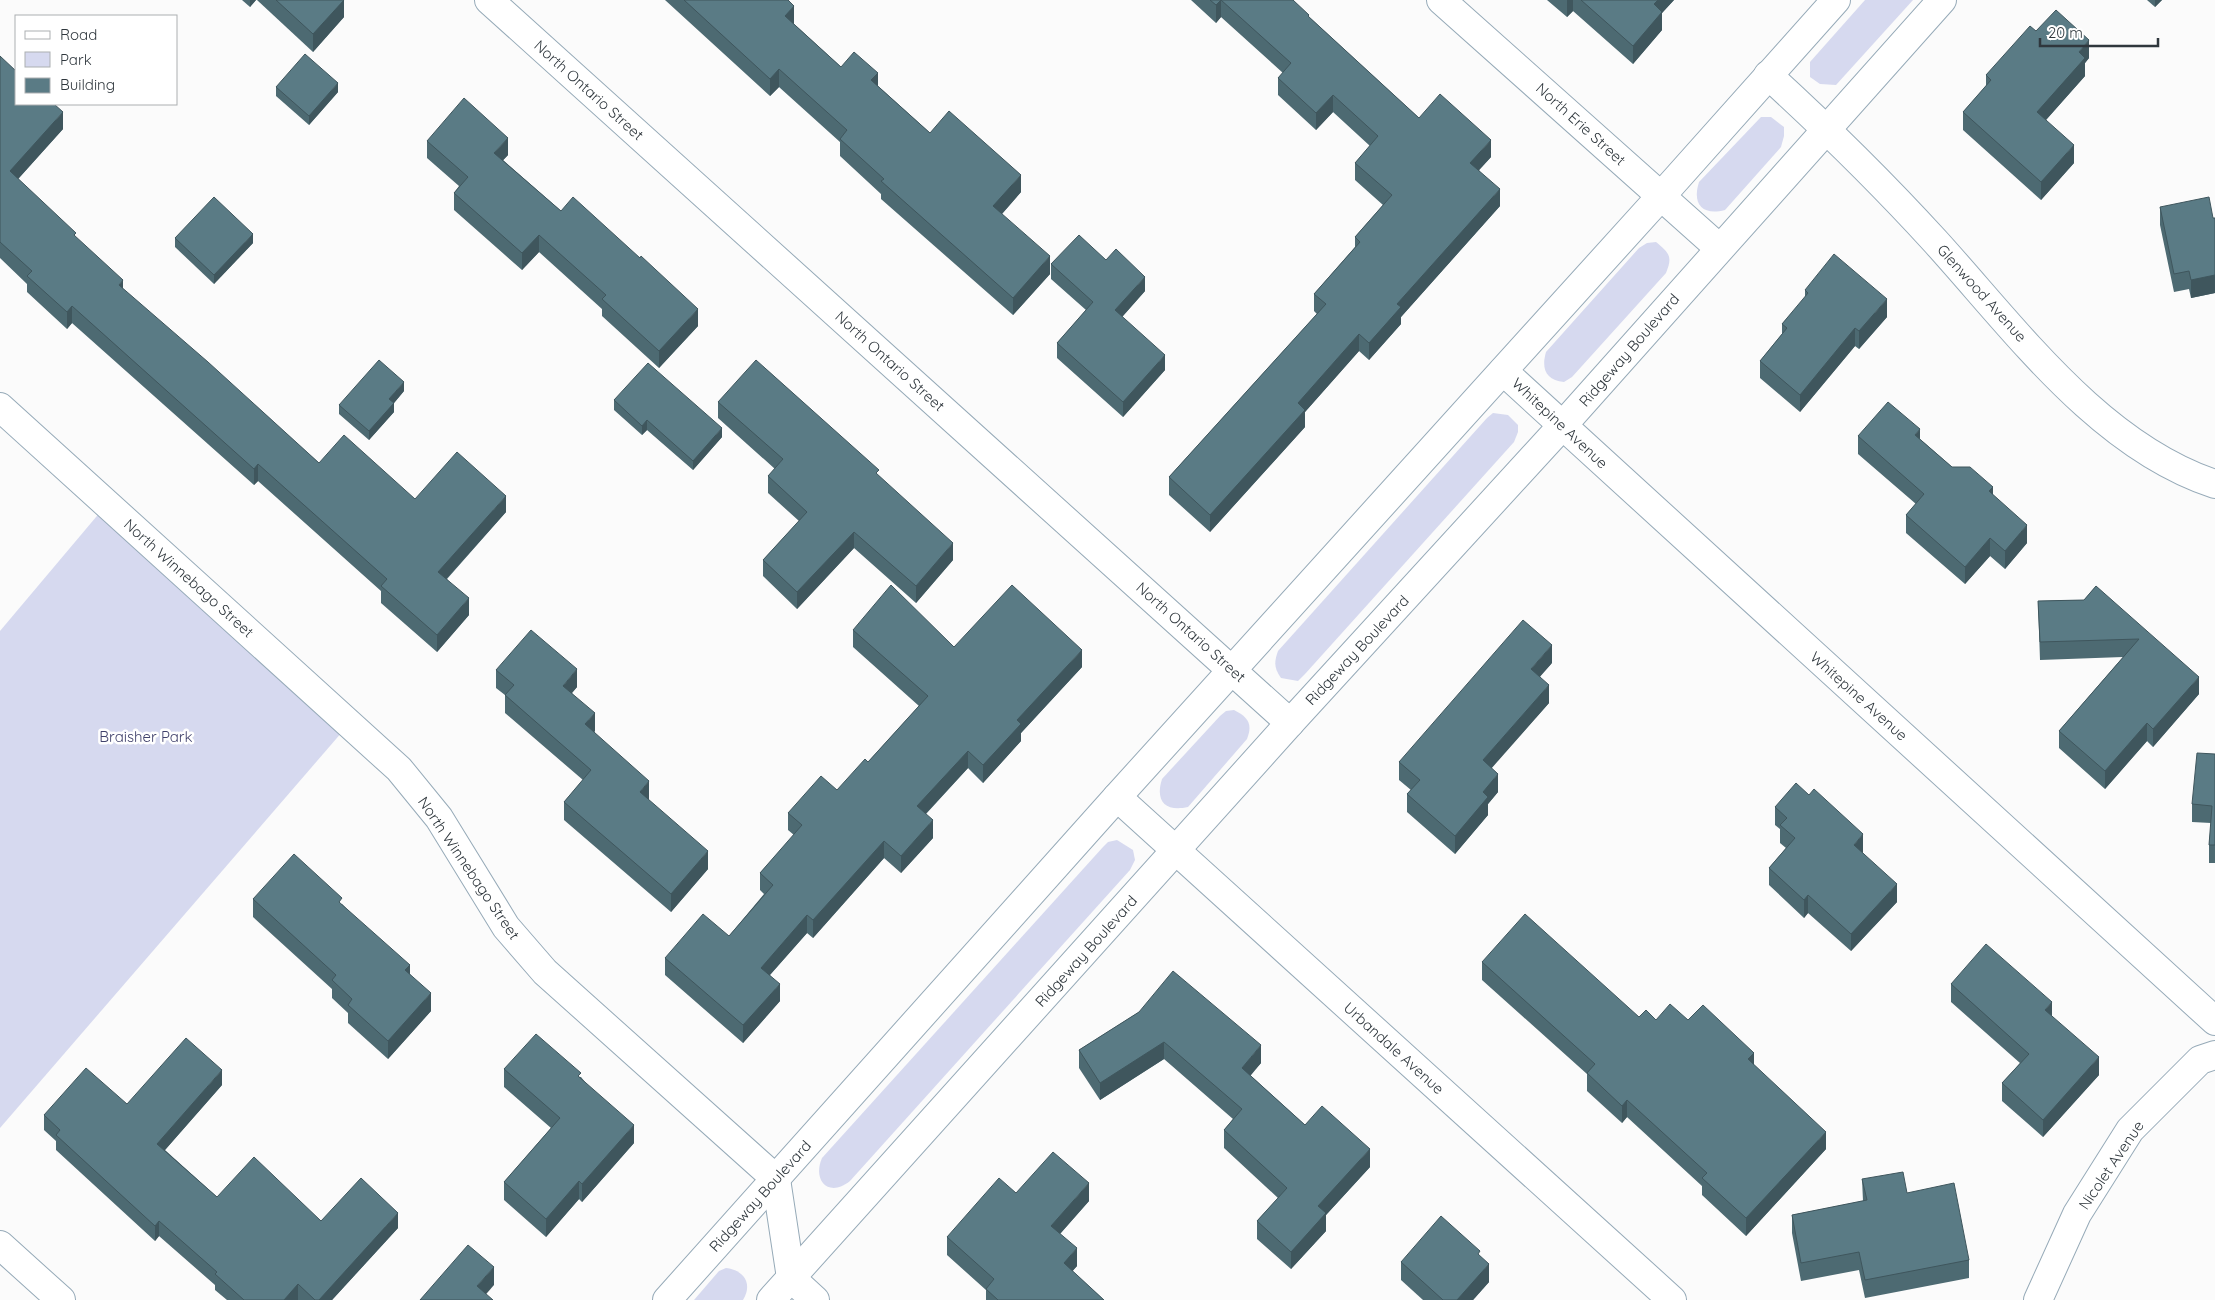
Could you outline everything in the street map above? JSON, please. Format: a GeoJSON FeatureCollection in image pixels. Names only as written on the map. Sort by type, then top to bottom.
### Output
{"type":"FeatureCollection","features":[{"type":"Feature","properties":{"kind":"street","name":"North Ontario Street"},"geometry":{"type":"LineString","coordinates":[[489,0],[1290,723]]}},
{"type":"Feature","properties":{"kind":"street","name":"North Erie Street"},"geometry":{"type":"LineString","coordinates":[[1441,0],[1719,248]]}},
{"type":"Feature","properties":{"kind":"street","name":"Ridgeway Boulevard"},"geometry":{"type":"LineString","coordinates":[[666,1300],[1117,797],[1662,196],[1836,0]]}},
{"type":"Feature","properties":{"kind":"street","name":"Ridgeway Boulevard"},"geometry":{"type":"LineString","coordinates":[[771,1300],[1177,851],[1290,723],[1562,426],[1942,0]]}},
{"type":"Feature","properties":{"kind":"street","name":"Glenwood Avenue"},"geometry":{"type":"LineString","coordinates":[[1768,76],[1826,128],[1933,239],[2063,383],[2097,415],[2155,456],[2195,477],[2215,484]]}},
{"type":"Feature","properties":{"kind":"street","name":"Whitepine Avenue"},"geometry":{"type":"LineString","coordinates":[[1503,371],[2215,1021]]}},
{"type":"Feature","properties":{"kind":"street","name":"North Winnebago Street"},"geometry":{"type":"LineString","coordinates":[[0,406],[399,770],[438,818],[506,927],[544,972],[776,1179]]}},
{"type":"Feature","properties":{"kind":"street","name":"Urbandale Avenue"},"geometry":{"type":"LineString","coordinates":[[1117,797],[1672,1300]]}},
{"type":"Feature","properties":{"kind":"street","name":"Nicolet Avenue"},"geometry":{"type":"LineString","coordinates":[[2038,1300],[2077,1214],[2130,1130],[2200,1060],[2215,1056]]}},
{"type":"Feature","properties":{"kind":"street"},"geometry":{"type":"LineString","coordinates":[[776,1179],[791,1278],[815,1300]]}},
{"type":"Feature","properties":{"kind":"street"},"geometry":{"type":"LineString","coordinates":[[0,1245],[61,1300]]}},
{"type":"Feature","properties":{"kind":"green space"},"geometry":{"type":"Polygon","coordinates":[[[1865,0],[1913,0],[1836,85],[1820,84],[1810,77],[1810,62],[1865,0]]]}},
{"type":"Feature","properties":{"kind":"green space"},"geometry":{"type":"Polygon","coordinates":[[[1761,117],[1771,117],[1784,127],[1781,147],[1725,210],[1705,210],[1698,202],[1697,190],[1699,182],[1761,117]]]}},
{"type":"Feature","properties":{"kind":"green space"},"geometry":{"type":"Polygon","coordinates":[[[1656,242],[1668,255],[1669,263],[1666,273],[1572,377],[1564,382],[1549,376],[1546,373],[1544,364],[1546,352],[1639,248],[1647,243],[1656,242]]]}},
{"type":"Feature","properties":{"kind":"green space"},"geometry":{"type":"Polygon","coordinates":[[[1493,413],[1508,415],[1518,425],[1518,432],[1514,442],[1305,674],[1298,681],[1281,678],[1275,665],[1278,651],[1493,413]]]}},
{"type":"Feature","properties":{"kind":"green space","name":"Braisher Park"},"geometry":{"type":"Polygon","coordinates":[[[107,504],[349,724],[0,1128],[0,631],[107,504]]]}},
{"type":"Feature","properties":{"kind":"green space"},"geometry":{"type":"Polygon","coordinates":[[[1234,710],[1243,715],[1248,722],[1249,734],[1247,739],[1188,807],[1173,808],[1168,806],[1161,799],[1160,787],[1162,779],[1220,716],[1226,711],[1234,710]]]}},
{"type":"Feature","properties":{"kind":"green space"},"geometry":{"type":"Polygon","coordinates":[[[1117,840],[1133,850],[1135,860],[1130,870],[850,1181],[835,1188],[824,1184],[819,1174],[822,1158],[1103,847],[1108,842],[1117,840]]]}},
{"type":"Feature","properties":{"kind":"green space"},"geometry":{"type":"Polygon","coordinates":[[[726,1268],[738,1272],[745,1279],[747,1289],[743,1300],[694,1300],[719,1271],[726,1268]]]}},
{"type":"Feature","properties":{"kind":"building"},"geometry":{"type":"Polygon","coordinates":[[[276,0],[344,0],[313,34],[276,0]]]}},
{"type":"Feature","properties":{"kind":"building"},"geometry":{"type":"Polygon","coordinates":[[[684,0],[788,0],[794,6],[785,16],[841,67],[854,52],[878,73],[871,80],[930,133],[949,111],[1021,175],[993,206],[1050,256],[1013,298],[881,181],[884,179],[840,139],[847,130],[779,69],[770,79],[684,0]]]}},
{"type":"Feature","properties":{"kind":"building"},"geometry":{"type":"Polygon","coordinates":[[[1210,0],[1221,0],[1216,5],[1210,0]]]}},
{"type":"Feature","properties":{"kind":"building"},"geometry":{"type":"Polygon","coordinates":[[[1221,0],[1293,0],[1419,118],[1440,94],[1491,140],[1470,163],[1500,189],[1397,304],[1401,307],[1369,343],[1359,334],[1298,403],[1305,410],[1210,515],[1169,477],[1326,304],[1314,294],[1360,242],[1355,237],[1392,195],[1355,163],[1378,136],[1333,95],[1316,113],[1278,78],[1291,63],[1221,0]]]}},
{"type":"Feature","properties":{"kind":"building"},"geometry":{"type":"Polygon","coordinates":[[[1581,0],[1658,0],[1654,4],[1662,12],[1633,46],[1581,0]]]}},
{"type":"Feature","properties":{"kind":"building"},"geometry":{"type":"Polygon","coordinates":[[[2056,10],[2089,40],[2079,52],[2085,58],[2037,112],[2074,145],[2041,182],[1963,112],[1991,80],[1986,75],[2030,26],[2036,31],[2056,10]]]}},
{"type":"Feature","properties":{"kind":"building"},"geometry":{"type":"Polygon","coordinates":[[[305,54],[338,83],[309,116],[276,87],[305,54]]]}},
{"type":"Feature","properties":{"kind":"building"},"geometry":{"type":"Polygon","coordinates":[[[0,56],[15,70],[15,105],[55,105],[63,112],[10,171],[76,233],[74,235],[123,280],[119,285],[208,362],[319,463],[344,435],[415,499],[457,452],[506,496],[438,572],[469,598],[437,635],[381,586],[387,579],[258,464],[254,469],[72,306],[67,312],[27,276],[32,271],[0,242],[0,56]]]}},
{"type":"Feature","properties":{"kind":"building"},"geometry":{"type":"Polygon","coordinates":[[[464,98],[508,138],[494,153],[561,211],[573,197],[698,309],[659,351],[602,299],[606,295],[539,235],[522,253],[454,193],[468,177],[427,141],[464,98]]]}},
{"type":"Feature","properties":{"kind":"building"},"geometry":{"type":"Polygon","coordinates":[[[214,197],[253,234],[214,275],[175,238],[214,197]]]}},
{"type":"Feature","properties":{"kind":"building"},"geometry":{"type":"Polygon","coordinates":[[[2209,197],[2213,218],[2215,218],[2215,275],[2191,280],[2189,271],[2174,274],[2160,207],[2209,197]]]}},
{"type":"Feature","properties":{"kind":"building"},"geometry":{"type":"Polygon","coordinates":[[[1079,235],[1106,260],[1116,249],[1145,277],[1115,310],[1165,355],[1123,402],[1057,343],[1093,302],[1051,264],[1079,235]]]}},
{"type":"Feature","properties":{"kind":"building"},"geometry":{"type":"Polygon","coordinates":[[[1834,254],[1887,299],[1859,331],[1855,328],[1800,395],[1760,361],[1787,328],[1782,324],[1808,293],[1805,290],[1834,254]]]}},
{"type":"Feature","properties":{"kind":"building"},"geometry":{"type":"Polygon","coordinates":[[[379,360],[404,382],[389,399],[394,403],[369,431],[339,405],[379,360]]]}},
{"type":"Feature","properties":{"kind":"building"},"geometry":{"type":"Polygon","coordinates":[[[756,360],[879,470],[876,473],[953,543],[916,586],[854,532],[797,592],[763,560],[807,512],[768,476],[783,459],[718,402],[756,360]]]}},
{"type":"Feature","properties":{"kind":"building"},"geometry":{"type":"Polygon","coordinates":[[[648,363],[722,428],[693,461],[647,420],[642,426],[614,400],[648,363]]]}},
{"type":"Feature","properties":{"kind":"building"},"geometry":{"type":"Polygon","coordinates":[[[1888,402],[1920,429],[1915,435],[1952,467],[1970,467],[1993,487],[1989,491],[2027,525],[2005,551],[1990,538],[1965,567],[1906,515],[1924,494],[1858,436],[1888,402]]]}},
{"type":"Feature","properties":{"kind":"building"},"geometry":{"type":"Polygon","coordinates":[[[891,585],[954,647],[1012,585],[1082,650],[1017,720],[1021,724],[983,765],[968,751],[917,806],[933,820],[901,856],[884,841],[813,920],[807,915],[761,968],[780,984],[743,1025],[665,958],[703,914],[729,936],[773,885],[760,873],[802,825],[788,813],[821,776],[837,790],[865,759],[868,762],[928,696],[853,630],[891,585]]]}},
{"type":"Feature","properties":{"kind":"building"},"geometry":{"type":"Polygon","coordinates":[[[2096,586],[2199,677],[2153,729],[2147,723],[2105,771],[2059,731],[2139,639],[2040,642],[2038,601],[2084,600],[2096,586]]]}},
{"type":"Feature","properties":{"kind":"building"},"geometry":{"type":"Polygon","coordinates":[[[1523,620],[1552,645],[1531,669],[1549,685],[1483,760],[1498,774],[1483,792],[1488,797],[1455,836],[1407,794],[1420,780],[1399,762],[1523,620]]]}},
{"type":"Feature","properties":{"kind":"building"},"geometry":{"type":"Polygon","coordinates":[[[531,630],[577,669],[563,686],[595,713],[585,724],[649,781],[640,792],[708,851],[671,894],[564,802],[591,770],[505,695],[514,685],[496,670],[531,630]]]}},
{"type":"Feature","properties":{"kind":"building"},"geometry":{"type":"Polygon","coordinates":[[[2197,753],[2215,754],[2215,845],[2209,845],[2212,806],[2192,804],[2197,753]]]}},
{"type":"Feature","properties":{"kind":"building"},"geometry":{"type":"Polygon","coordinates":[[[1796,783],[1809,795],[1814,789],[1863,834],[1854,845],[1897,884],[1851,934],[1808,895],[1804,900],[1769,868],[1795,838],[1780,825],[1787,818],[1775,807],[1796,783]]]}},
{"type":"Feature","properties":{"kind":"building"},"geometry":{"type":"Polygon","coordinates":[[[294,854],[342,898],[339,902],[410,965],[405,970],[431,993],[388,1041],[348,1005],[352,999],[332,980],[336,975],[253,899],[294,854]]]}},
{"type":"Feature","properties":{"kind":"building"},"geometry":{"type":"Polygon","coordinates":[[[1525,914],[1639,1017],[1646,1010],[1656,1020],[1670,1004],[1688,1020],[1703,1005],[1754,1053],[1748,1059],[1826,1132],[1746,1218],[1702,1178],[1707,1173],[1627,1100],[1622,1106],[1587,1073],[1595,1064],[1482,962],[1525,914]]]}},
{"type":"Feature","properties":{"kind":"building"},"geometry":{"type":"Polygon","coordinates":[[[1986,944],[2052,1002],[2045,1010],[2099,1057],[2043,1120],[2002,1083],[2029,1054],[1951,984],[1986,944]]]}},
{"type":"Feature","properties":{"kind":"building"},"geometry":{"type":"Polygon","coordinates":[[[1173,971],[1261,1045],[1242,1068],[1305,1125],[1322,1106],[1370,1149],[1318,1206],[1326,1213],[1291,1252],[1257,1221],[1287,1188],[1224,1130],[1242,1109],[1164,1042],[1100,1083],[1079,1050],[1139,1012],[1173,971]]]}},
{"type":"Feature","properties":{"kind":"building"},"geometry":{"type":"Polygon","coordinates":[[[536,1034],[581,1073],[578,1076],[634,1125],[582,1184],[579,1181],[546,1219],[504,1182],[560,1118],[504,1069],[536,1034]]]}},
{"type":"Feature","properties":{"kind":"building"},"geometry":{"type":"Polygon","coordinates":[[[186,1038],[222,1070],[157,1144],[217,1197],[254,1157],[321,1221],[361,1178],[398,1213],[319,1300],[315,1300],[298,1284],[284,1300],[244,1300],[215,1274],[217,1272],[159,1221],[155,1226],[56,1135],[60,1130],[44,1115],[86,1068],[127,1104],[186,1038]]]}},
{"type":"Feature","properties":{"kind":"building"},"geometry":{"type":"Polygon","coordinates":[[[1053,1152],[1089,1183],[1051,1226],[1077,1248],[1064,1263],[1104,1300],[998,1300],[986,1289],[994,1279],[947,1237],[999,1178],[1016,1193],[1053,1152]]]}},
{"type":"Feature","properties":{"kind":"building"},"geometry":{"type":"Polygon","coordinates":[[[1903,1172],[1907,1193],[1954,1183],[1969,1260],[1865,1280],[1859,1252],[1801,1263],[1792,1215],[1867,1200],[1862,1179],[1903,1172]]]}},
{"type":"Feature","properties":{"kind":"building"},"geometry":{"type":"Polygon","coordinates":[[[1441,1216],[1480,1251],[1478,1254],[1489,1264],[1457,1300],[1443,1300],[1401,1262],[1441,1216]]]}},
{"type":"Feature","properties":{"kind":"building"},"geometry":{"type":"Polygon","coordinates":[[[468,1245],[494,1267],[477,1286],[493,1300],[420,1300],[468,1245]]]}}]}
